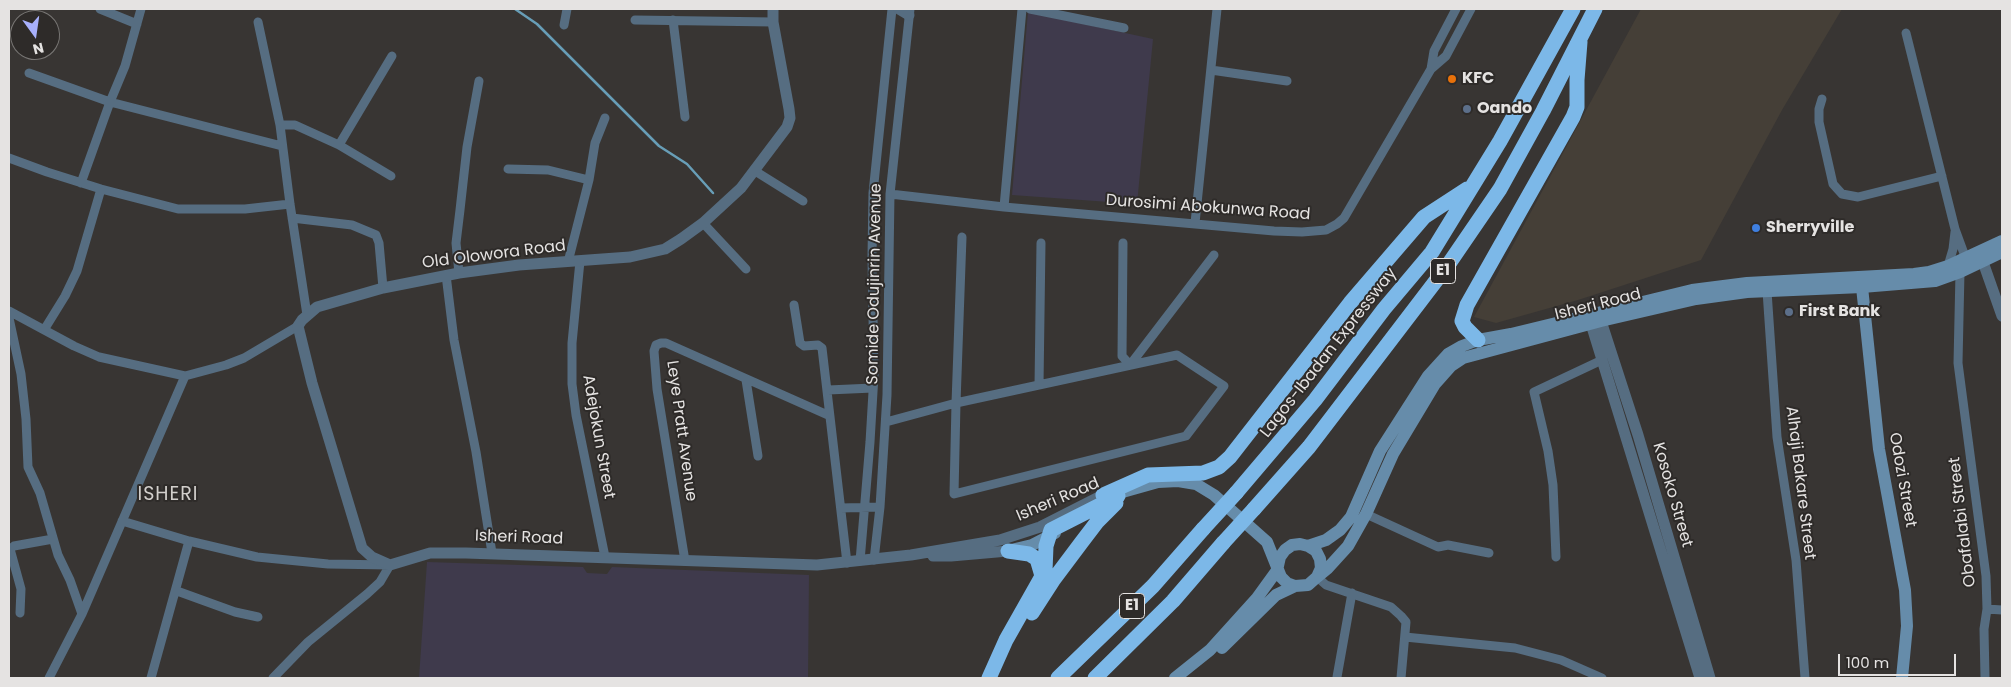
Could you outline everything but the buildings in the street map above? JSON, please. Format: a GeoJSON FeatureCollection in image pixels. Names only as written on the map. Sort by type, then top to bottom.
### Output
{"type":"FeatureCollection","features":[{"type":"Feature","properties":{"kind":"highway","name":"Lagos-Ibadan Expressway"},"geometry":{"type":"LineString","coordinates":[[1058,678],[1152,586],[1236,493],[1315,400],[1384,309],[1432,252],[1522,102],[1573,9]]}},
{"type":"Feature","properties":{"kind":"highway","name":"E1"},"geometry":{"type":"LineString","coordinates":[[1095,678],[1173,601],[1309,447],[1448,265],[1500,188],[1543,111],[1595,9]]}},
{"type":"Feature","properties":{"kind":"highway"},"geometry":{"type":"LineString","coordinates":[[1478,340],[1465,327],[1462,320],[1467,305],[1573,117],[1577,107],[1577,80],[1582,32]]}},
{"type":"Feature","properties":{"kind":"highway"},"geometry":{"type":"LineString","coordinates":[[1103,495],[1148,475],[1204,473],[1219,467],[1230,457],[1350,302],[1424,217],[1472,186]]}},
{"type":"Feature","properties":{"kind":"highway"},"geometry":{"type":"LineString","coordinates":[[988,678],[1006,640],[1045,571],[1051,530],[1130,491]]}},
{"type":"Feature","properties":{"kind":"highway"},"geometry":{"type":"LineString","coordinates":[[997,678],[1014,643],[1054,580],[1097,522],[1116,503]]}},
{"type":"Feature","properties":{"kind":"highway"},"geometry":{"type":"LineString","coordinates":[[1008,551],[1029,554],[1037,558],[1042,577]]}},
{"type":"Feature","properties":{"kind":"main road","name":"Isheri Road"},"geometry":{"type":"LineString","coordinates":[[1266,542],[1308,546],[1326,540],[1340,530],[1350,516],[1380,451],[1439,361],[1448,354],[1478,340],[1511,334],[1692,290],[1792,280],[1914,274],[1948,266],[2002,241]]}},
{"type":"Feature","properties":{"kind":"main road","name":"Isheri Road"},"geometry":{"type":"LineString","coordinates":[[1103,495],[1130,491],[1158,482],[1178,481],[1196,484],[1214,495],[1266,542],[1281,577],[1287,583],[1295,586],[1308,585],[1328,568],[1348,546],[1366,514],[1394,454],[1435,384],[1451,366],[1463,358],[1596,322],[1696,299],[1767,291],[1862,288],[1934,281],[1960,272],[2002,252]]}},
{"type":"Feature","properties":{"kind":"main road","name":"Odozi Street"},"geometry":{"type":"LineString","coordinates":[[1862,288],[1879,449],[1905,590],[1907,626],[1902,678]]}},
{"type":"Feature","properties":{"kind":"main road","name":"Isheri Road"},"geometry":{"type":"LineString","coordinates":[[1008,551],[1049,537],[1140,492],[1174,485],[1214,495]]}},
{"type":"Feature","properties":{"kind":"main road"},"geometry":{"type":"LineString","coordinates":[[1175,678],[1210,650],[1257,598],[1278,567],[1284,550],[1292,545]]}},
{"type":"Feature","properties":{"kind":"main road"},"geometry":{"type":"LineString","coordinates":[[1308,546],[1316,551],[1320,559],[1321,568],[1318,577]]}},
{"type":"Feature","properties":{"kind":"main road"},"geometry":{"type":"LineString","coordinates":[[1189,678],[1276,595],[1295,586]]}},
{"type":"Feature","properties":{"kind":"street"},"geometry":{"type":"LineString","coordinates":[[100,9],[137,24]]}},
{"type":"Feature","properties":{"kind":"street"},"geometry":{"type":"LineString","coordinates":[[81,183],[125,66],[141,9]]}},
{"type":"Feature","properties":{"kind":"street"},"geometry":{"type":"LineString","coordinates":[[564,25],[567,9]]}},
{"type":"Feature","properties":{"kind":"street","name":"Old Olowora Road"},"geometry":{"type":"LineString","coordinates":[[9,311],[99,357],[185,376],[244,358],[298,326],[317,307],[383,288],[459,272],[652,253],[673,244],[703,223],[741,188],[787,127],[790,118],[773,22],[773,9]]}},
{"type":"Feature","properties":{"kind":"street"},"geometry":{"type":"LineString","coordinates":[[860,561],[873,388],[873,193],[892,9]]}},
{"type":"Feature","properties":{"kind":"street"},"geometry":{"type":"LineString","coordinates":[[1004,207],[1022,9]]}},
{"type":"Feature","properties":{"kind":"street"},"geometry":{"type":"LineString","coordinates":[[1030,9],[1124,28]]}},
{"type":"Feature","properties":{"kind":"street"},"geometry":{"type":"LineString","coordinates":[[1195,223],[1217,9]]}},
{"type":"Feature","properties":{"kind":"street","name":"Durosimi Abokunwa Road"},"geometry":{"type":"LineString","coordinates":[[890,194],[1004,207],[1302,232],[1326,230],[1344,218],[1431,69],[1434,51],[1456,9]]}},
{"type":"Feature","properties":{"kind":"street"},"geometry":{"type":"LineString","coordinates":[[1431,69],[1446,56],[1471,9]]}},
{"type":"Feature","properties":{"kind":"street","name":"Somide Odujinrin Avenue"},"geometry":{"type":"LineString","coordinates":[[874,560],[886,422],[890,194],[906,11]]}},
{"type":"Feature","properties":{"kind":"street"},"geometry":{"type":"LineString","coordinates":[[635,20],[773,22]]}},
{"type":"Feature","properties":{"kind":"street"},"geometry":{"type":"LineString","coordinates":[[673,20],[685,117]]}},
{"type":"Feature","properties":{"kind":"street"},"geometry":{"type":"LineString","coordinates":[[258,22],[280,125],[307,315]]}},
{"type":"Feature","properties":{"kind":"street"},"geometry":{"type":"LineString","coordinates":[[1906,33],[1955,229],[1966,259]]}},
{"type":"Feature","properties":{"kind":"street"},"geometry":{"type":"LineString","coordinates":[[339,145],[392,56]]}},
{"type":"Feature","properties":{"kind":"street"},"geometry":{"type":"LineString","coordinates":[[1211,70],[1287,81]]}},
{"type":"Feature","properties":{"kind":"street"},"geometry":{"type":"LineString","coordinates":[[29,73],[110,102],[282,146]]}},
{"type":"Feature","properties":{"kind":"street"},"geometry":{"type":"LineString","coordinates":[[459,272],[456,243],[467,147],[478,81]]}},
{"type":"Feature","properties":{"kind":"street"},"geometry":{"type":"LineString","coordinates":[[1822,99],[1819,110],[1821,131],[1833,184],[1842,194],[1858,197],[1942,176]]}},
{"type":"Feature","properties":{"kind":"street","name":"Adejokun Street"},"geometry":{"type":"LineString","coordinates":[[605,118],[595,143],[574,262],[572,343],[572,384],[576,415],[605,557]]}},
{"type":"Feature","properties":{"kind":"street"},"geometry":{"type":"LineString","coordinates":[[280,125],[295,124],[339,145],[391,176]]}},
{"type":"Feature","properties":{"kind":"street"},"geometry":{"type":"LineString","coordinates":[[9,158],[81,183],[178,210],[246,209],[290,204]]}},
{"type":"Feature","properties":{"kind":"street"},"geometry":{"type":"LineString","coordinates":[[508,169],[548,170],[589,180]]}},
{"type":"Feature","properties":{"kind":"street"},"geometry":{"type":"LineString","coordinates":[[755,171],[804,201]]}},
{"type":"Feature","properties":{"kind":"street"},"geometry":{"type":"LineString","coordinates":[[44,330],[66,296],[76,271],[101,189]]}},
{"type":"Feature","properties":{"kind":"street"},"geometry":{"type":"LineString","coordinates":[[292,218],[352,225],[376,235],[380,243],[383,288]]}},
{"type":"Feature","properties":{"kind":"street"},"geometry":{"type":"LineString","coordinates":[[703,223],[746,269]]}},
{"type":"Feature","properties":{"kind":"street"},"geometry":{"type":"LineString","coordinates":[[872,225],[889,225]]}},
{"type":"Feature","properties":{"kind":"street"},"geometry":{"type":"LineString","coordinates":[[1948,266],[1953,249],[1955,229]]}},
{"type":"Feature","properties":{"kind":"street"},"geometry":{"type":"LineString","coordinates":[[886,422],[956,403],[1177,355],[1224,386],[1186,436],[954,494],[956,403],[962,237]]}},
{"type":"Feature","properties":{"kind":"street"},"geometry":{"type":"LineString","coordinates":[[1039,385],[1041,243]]}},
{"type":"Feature","properties":{"kind":"street"},"geometry":{"type":"LineString","coordinates":[[1123,243],[1122,356],[1130,365]]}},
{"type":"Feature","properties":{"kind":"street"},"geometry":{"type":"LineString","coordinates":[[1130,365],[1214,255]]}},
{"type":"Feature","properties":{"kind":"street"},"geometry":{"type":"LineString","coordinates":[[1983,262],[2002,316]]}},
{"type":"Feature","properties":{"kind":"street","name":"Obafalabi Street"},"geometry":{"type":"LineString","coordinates":[[1960,272],[1958,363],[1981,533],[1987,609],[1984,629],[1985,678]]}},
{"type":"Feature","properties":{"kind":"street"},"geometry":{"type":"LineString","coordinates":[[446,275],[454,340],[471,424],[492,553]]}},
{"type":"Feature","properties":{"kind":"street","name":"Alhaji Bakare Street"},"geometry":{"type":"LineString","coordinates":[[1767,291],[1777,438],[1796,560],[1805,678]]}},
{"type":"Feature","properties":{"kind":"street"},"geometry":{"type":"LineString","coordinates":[[794,305],[800,344],[804,346],[818,345],[822,348],[846,563]]}},
{"type":"Feature","properties":{"kind":"street"},"geometry":{"type":"LineString","coordinates":[[9,318],[22,381],[28,467],[40,493],[53,539],[82,614]]}},
{"type":"Feature","properties":{"kind":"street","name":"Kosoko Street"},"geometry":{"type":"LineString","coordinates":[[1596,322],[1602,360],[1633,437],[1700,678]]}},
{"type":"Feature","properties":{"kind":"street","name":"Kosoko Street"},"geometry":{"type":"LineString","coordinates":[[1596,322],[1710,678]]}},
{"type":"Feature","properties":{"kind":"street"},"geometry":{"type":"LineString","coordinates":[[298,326],[312,383],[359,541],[366,552],[390,565]]}},
{"type":"Feature","properties":{"kind":"street","name":"Leye Pratt Avenue"},"geometry":{"type":"LineString","coordinates":[[685,561],[657,389],[654,351],[656,345],[666,343],[830,416]]}},
{"type":"Feature","properties":{"kind":"street"},"geometry":{"type":"LineString","coordinates":[[1556,558],[1553,485],[1548,451],[1534,395],[1538,390],[1602,360]]}},
{"type":"Feature","properties":{"kind":"street"},"geometry":{"type":"LineString","coordinates":[[49,678],[82,614],[158,434],[185,376]]}},
{"type":"Feature","properties":{"kind":"street"},"geometry":{"type":"LineString","coordinates":[[746,380],[758,456]]}},
{"type":"Feature","properties":{"kind":"street"},"geometry":{"type":"LineString","coordinates":[[828,390],[873,388]]}},
{"type":"Feature","properties":{"kind":"street","name":"Isheri Road"},"geometry":{"type":"LineString","coordinates":[[390,565],[430,553],[492,553],[817,565],[846,563],[912,555],[1000,540],[1040,527],[1103,495]]}},
{"type":"Feature","properties":{"kind":"street"},"geometry":{"type":"LineString","coordinates":[[841,508],[880,507]]}},
{"type":"Feature","properties":{"kind":"street"},"geometry":{"type":"LineString","coordinates":[[1366,514],[1438,546],[1457,546],[1489,553]]}},
{"type":"Feature","properties":{"kind":"street"},"geometry":{"type":"LineString","coordinates":[[122,521],[189,541],[266,558],[328,564],[390,565]]}},
{"type":"Feature","properties":{"kind":"street"},"geometry":{"type":"LineString","coordinates":[[20,613],[21,590],[10,549],[14,546],[53,539]]}},
{"type":"Feature","properties":{"kind":"street"},"geometry":{"type":"LineString","coordinates":[[152,678],[189,541]]}},
{"type":"Feature","properties":{"kind":"street","name":"Isheri Road"},"geometry":{"type":"LineString","coordinates":[[912,555],[951,556],[1008,551]]}},
{"type":"Feature","properties":{"kind":"street"},"geometry":{"type":"LineString","coordinates":[[274,678],[308,642],[380,582],[390,565]]}},
{"type":"Feature","properties":{"kind":"street"},"geometry":{"type":"LineString","coordinates":[[1318,577],[1326,584],[1391,607],[1402,616],[1406,622],[1401,678]]}},
{"type":"Feature","properties":{"kind":"street"},"geometry":{"type":"LineString","coordinates":[[177,591],[235,612],[258,617]]}},
{"type":"Feature","properties":{"kind":"street"},"geometry":{"type":"LineString","coordinates":[[1337,677],[1352,593]]}},
{"type":"Feature","properties":{"kind":"street"},"geometry":{"type":"LineString","coordinates":[[1987,609],[2002,610]]}},
{"type":"Feature","properties":{"kind":"street"},"geometry":{"type":"LineString","coordinates":[[1405,637],[1515,648],[1561,660],[1602,678]]}},
{"type":"Feature","properties":{"kind":"shaded area"},"geometry":{"type":"Polygon","coordinates":[[[1641,9],[1842,9],[1782,110],[1701,260],[1578,300],[1496,323],[1474,317],[1641,9]]]}},
{"type":"Feature","properties":{"kind":"shaded area"},"geometry":{"type":"Polygon","coordinates":[[[1028,12],[1153,39],[1137,204],[1012,195],[1028,12]]]}},
{"type":"Feature","properties":{"kind":"shaded area"},"geometry":{"type":"Polygon","coordinates":[[[427,562],[583,567],[587,573],[607,574],[612,567],[809,575],[808,678],[419,678],[427,562]]]}},
{"type":"Feature","properties":{"kind":"waterway"},"geometry":{"type":"LineString","coordinates":[[515,9],[537,24],[659,146],[687,164],[713,193]]}},
{"type":"Feature","properties":{"kind":"place","name":"KFC"},"geometry":{"type":"Point","coordinates":[1452,79]}},
{"type":"Feature","properties":{"kind":"place","name":"Oando"},"geometry":{"type":"Point","coordinates":[1467,109]}},
{"type":"Feature","properties":{"kind":"place","name":"Sherryville"},"geometry":{"type":"Point","coordinates":[1756,228]}},
{"type":"Feature","properties":{"kind":"place","name":"First Bank"},"geometry":{"type":"Point","coordinates":[1789,312]}},
{"type":"Feature","properties":{"kind":"district","name":"ISHERI"},"geometry":{"type":"Point","coordinates":[168,495]}}]}
